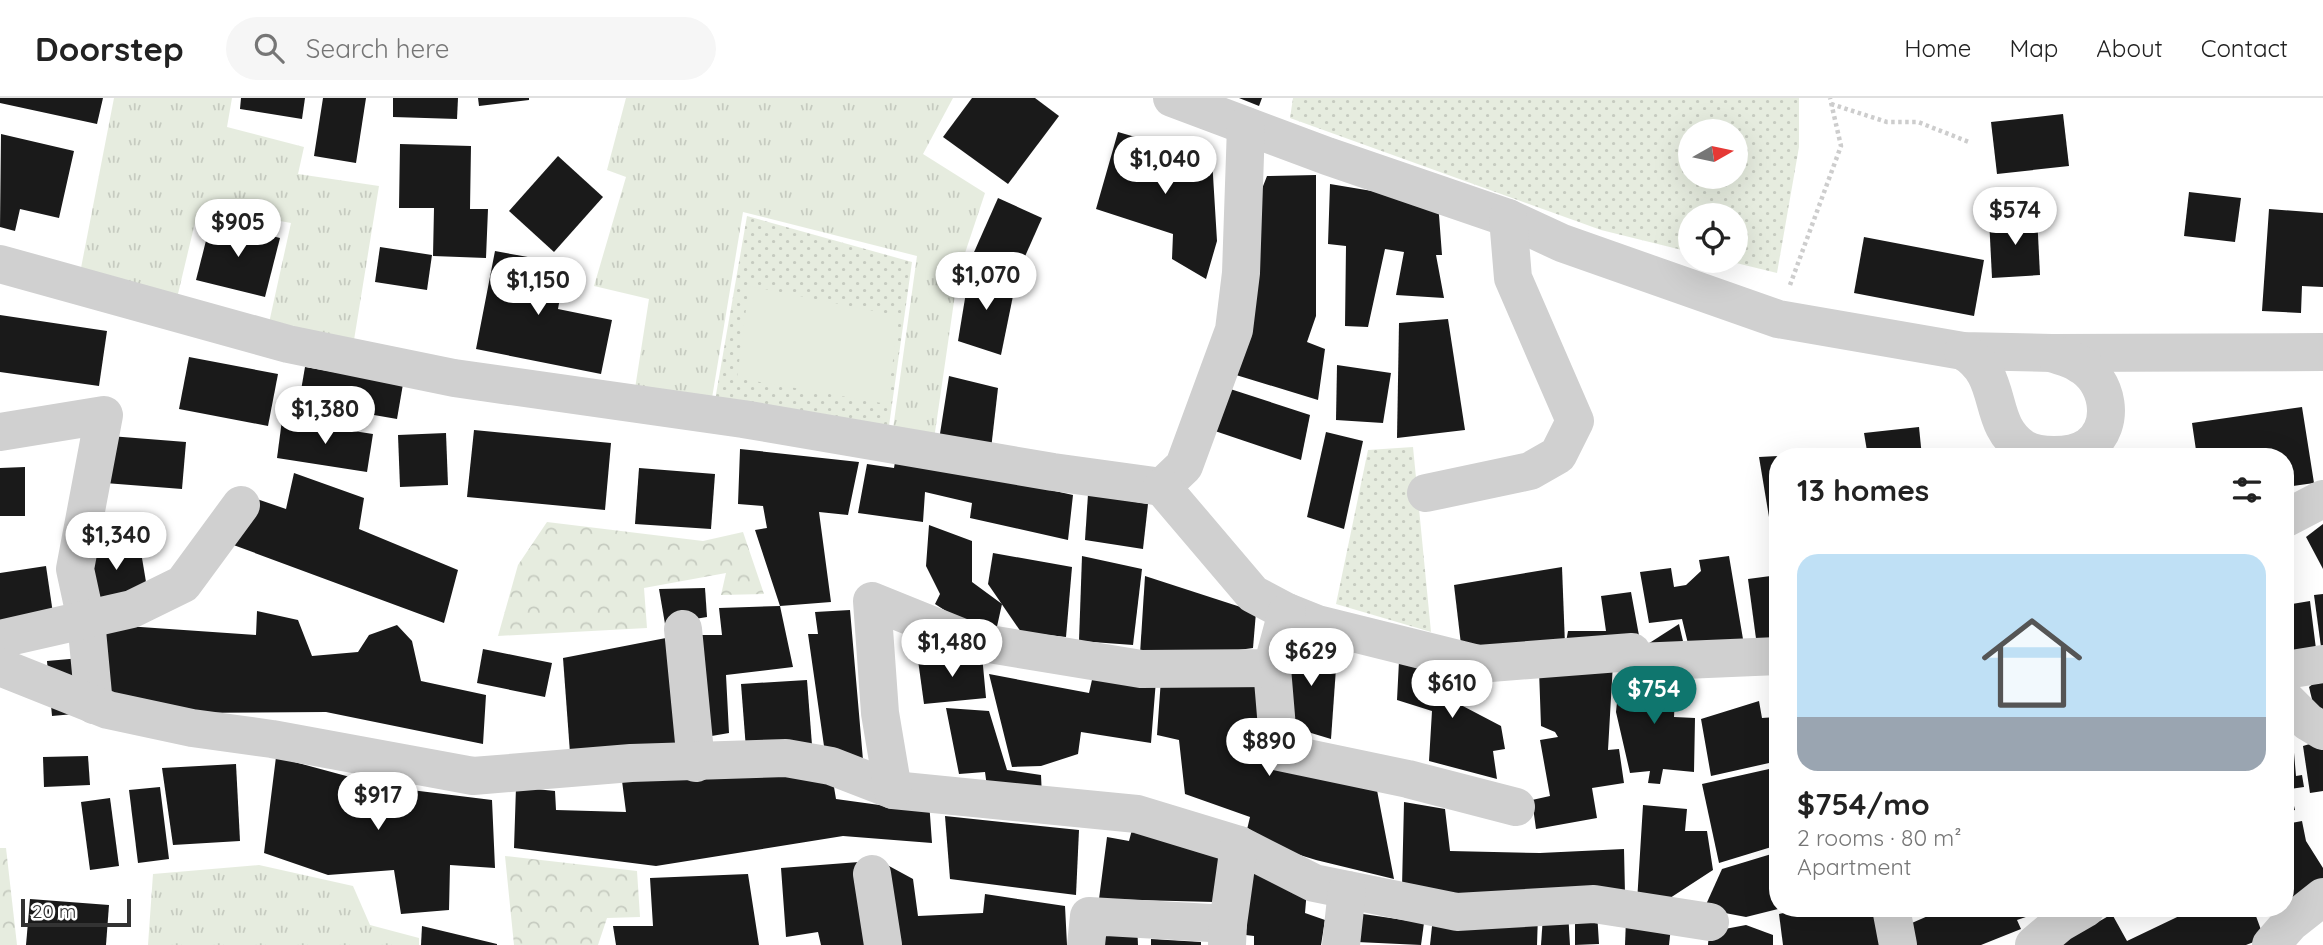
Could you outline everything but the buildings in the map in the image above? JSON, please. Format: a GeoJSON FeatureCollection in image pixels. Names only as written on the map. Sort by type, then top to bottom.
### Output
{"type":"FeatureCollection","features":[{"type":"Feature","properties":{"kind":"street"},"geometry":{"type":"LineString","coordinates":[[1172,98],[1327,156],[1508,218],[1562,243],[1778,319],[1963,351],[2323,352]]}},
{"type":"Feature","properties":{"kind":"street"},"geometry":{"type":"LineString","coordinates":[[1162,488],[1184,466],[1234,330],[1241,273],[1247,126]]}},
{"type":"Feature","properties":{"kind":"street"},"geometry":{"type":"LineString","coordinates":[[1426,493],[1530,471],[1558,455],[1575,421],[1513,278],[1508,218]]}},
{"type":"Feature","properties":{"kind":"street"},"geometry":{"type":"LineString","coordinates":[[0,264],[288,344],[454,378],[743,419],[1162,488],[1253,594],[1317,624],[1478,664],[1632,652],[1637,662],[1769,656]]}},
{"type":"Feature","properties":{"kind":"street"},"geometry":{"type":"LineString","coordinates":[[1963,351],[1976,358],[1988,374],[1999,416],[2009,435],[2023,448]]}},
{"type":"Feature","properties":{"kind":"street"},"geometry":{"type":"LineString","coordinates":[[2052,353],[2081,364],[2095,377],[2104,393],[2107,410],[2102,431],[2085,448]]}},
{"type":"Feature","properties":{"kind":"street"},"geometry":{"type":"LineString","coordinates":[[0,432],[104,415],[75,569],[86,620],[94,705]]}},
{"type":"Feature","properties":{"kind":"street"},"geometry":{"type":"LineString","coordinates":[[2294,514],[2323,499]]}},
{"type":"Feature","properties":{"kind":"street"},"geometry":{"type":"LineString","coordinates":[[0,639],[132,610],[183,584],[241,505]]}},
{"type":"Feature","properties":{"kind":"street"},"geometry":{"type":"LineString","coordinates":[[893,790],[880,713],[872,601],[971,641],[1141,669],[1272,668]]}},
{"type":"Feature","properties":{"kind":"street"},"geometry":{"type":"LineString","coordinates":[[1287,612],[1272,668],[1279,752],[1408,779],[1516,807]]}},
{"type":"Feature","properties":{"kind":"street"},"geometry":{"type":"LineString","coordinates":[[683,629],[696,763]]}},
{"type":"Feature","properties":{"kind":"street"},"geometry":{"type":"LineString","coordinates":[[2294,669],[2323,664]]}},
{"type":"Feature","properties":{"kind":"street"},"geometry":{"type":"LineString","coordinates":[[0,667],[108,710],[192,728],[272,739],[473,776],[631,763],[786,758],[831,766],[893,790],[1137,814],[1239,845],[1314,883],[1457,912],[1594,905],[1710,922]]}},
{"type":"Feature","properties":{"kind":"street"},"geometry":{"type":"LineString","coordinates":[[2294,708],[2308,722],[2323,731]]}},
{"type":"Feature","properties":{"kind":"street"},"geometry":{"type":"LineString","coordinates":[[1086,945],[1089,916],[1227,934],[1239,845]]}},
{"type":"Feature","properties":{"kind":"street"},"geometry":{"type":"LineString","coordinates":[[872,874],[883,945]]}},
{"type":"Feature","properties":{"kind":"street"},"geometry":{"type":"LineString","coordinates":[[1342,945],[1347,890]]}},
{"type":"Feature","properties":{"kind":"street"},"geometry":{"type":"LineString","coordinates":[[2271,945],[2290,923],[2323,897]]}},
{"type":"Feature","properties":{"kind":"street"},"geometry":{"type":"LineString","coordinates":[[1893,917],[1898,945]]}},
{"type":"Feature","properties":{"kind":"street"},"geometry":{"type":"LineString","coordinates":[[2033,944],[2069,917]]}},
{"type":"Feature","properties":{"kind":"path"},"geometry":{"type":"LineString","coordinates":[[1830,101],[1888,122],[1919,122],[1969,142]]}},
{"type":"Feature","properties":{"kind":"path"},"geometry":{"type":"LineString","coordinates":[[1778,319],[1840,146],[1830,101]]}},
{"type":"Feature","properties":{"kind":"green space"},"geometry":{"type":"Polygon","coordinates":[[[114,98],[232,98],[227,127],[304,147],[298,174],[379,186],[354,340],[269,323],[291,223],[215,209],[198,210],[177,298],[81,268],[114,98]]]}},
{"type":"Feature","properties":{"kind":"green space"},"geometry":{"type":"Polygon","coordinates":[[[626,98],[953,98],[923,154],[985,193],[958,274],[934,439],[892,436],[917,256],[743,212],[711,404],[634,395],[649,299],[594,286],[626,177],[607,170],[626,98]]]}},
{"type":"Feature","properties":{"kind":"green space"},"geometry":{"type":"Polygon","coordinates":[[[1293,98],[1799,98],[1799,147],[1777,273],[1748,266],[1748,203],[1678,203],[1678,249],[1601,230],[1290,118],[1293,98]]]}},
{"type":"Feature","properties":{"kind":"green space"},"geometry":{"type":"Polygon","coordinates":[[[747,216],[912,262],[888,433],[714,406],[747,216]]]}},
{"type":"Feature","properties":{"kind":"green space"},"geometry":{"type":"Polygon","coordinates":[[[749,286],[899,316],[887,404],[737,378],[749,286]]]}},
{"type":"Feature","properties":{"kind":"green space"},"geometry":{"type":"Polygon","coordinates":[[[1413,447],[1431,632],[1336,604],[1368,450],[1413,447]]]}},
{"type":"Feature","properties":{"kind":"green space"},"geometry":{"type":"Polygon","coordinates":[[[547,522],[703,541],[743,532],[764,594],[721,595],[726,573],[644,588],[647,628],[498,636],[518,565],[547,522]]]}},
{"type":"Feature","properties":{"kind":"green space"},"geometry":{"type":"Polygon","coordinates":[[[0,848],[6,848],[17,945],[0,945],[0,848]]]}},
{"type":"Feature","properties":{"kind":"green space"},"geometry":{"type":"Polygon","coordinates":[[[505,856],[637,871],[640,917],[607,918],[598,945],[514,945],[505,856]]]}},
{"type":"Feature","properties":{"kind":"green space"},"geometry":{"type":"Polygon","coordinates":[[[259,865],[353,886],[370,925],[419,938],[419,945],[148,945],[153,874],[259,865]]]}}]}
